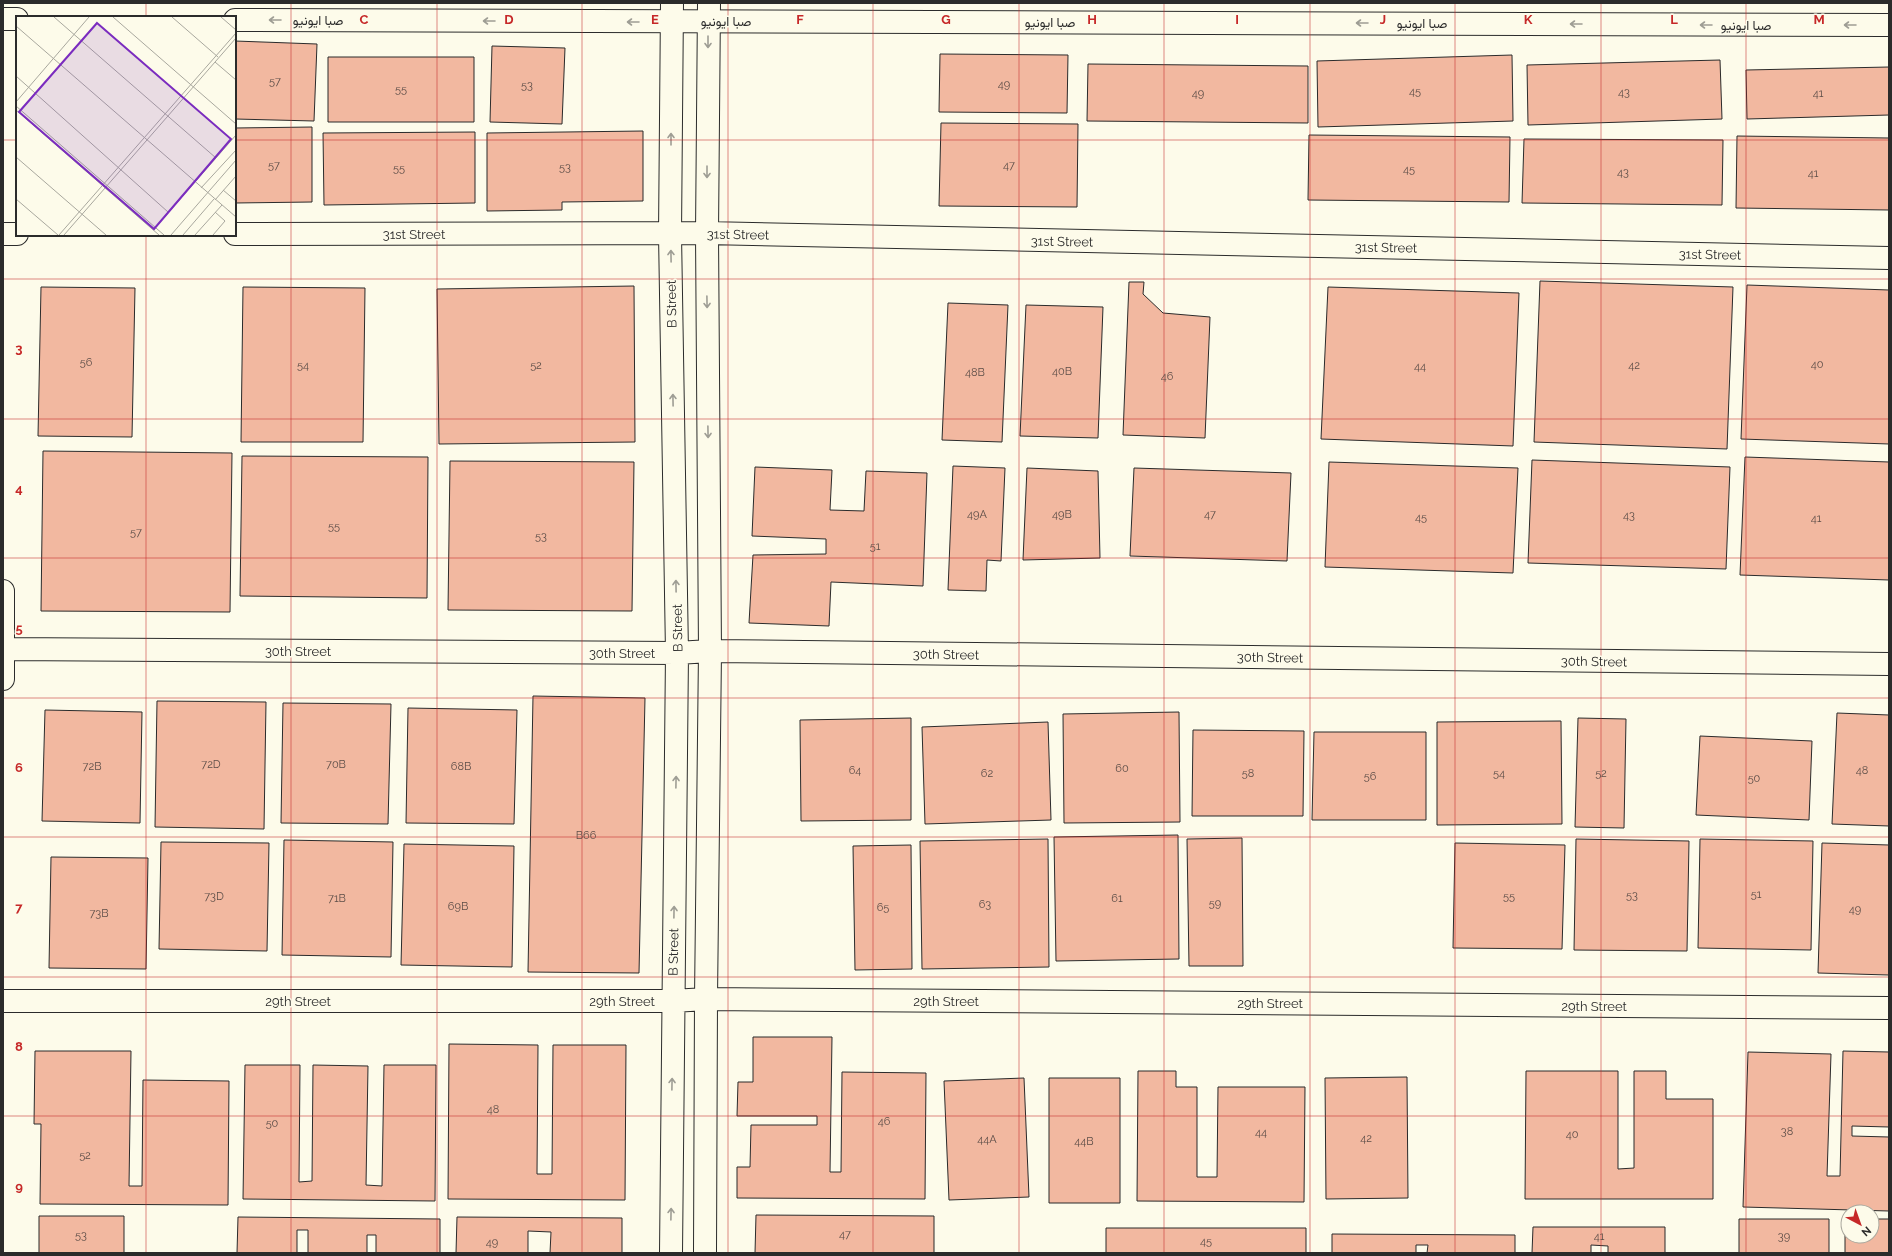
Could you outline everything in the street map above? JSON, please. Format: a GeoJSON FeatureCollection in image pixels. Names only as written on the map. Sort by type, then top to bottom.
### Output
{"type":"FeatureCollection","features":[{"type":"Feature","properties":{"kind":"street","name":"B Street"},"geometry":{"type":"LineString","coordinates":[[671,1253],[677,653],[670,234],[672,12]]}},
{"type":"Feature","properties":{"kind":"street","name":"صبا ایونیو"},"geometry":{"type":"LineString","coordinates":[[236,20],[708,12],[1889,25]]}},
{"type":"Feature","properties":{"kind":"street"},"geometry":{"type":"LineString","coordinates":[[705,1253],[710,651],[707,233],[708,12]]}},
{"type":"Feature","properties":{"kind":"street"},"geometry":{"type":"LineString","coordinates":[[3,19],[16,19]]}},
{"type":"Feature","properties":{"kind":"street","name":"31st Street"},"geometry":{"type":"LineString","coordinates":[[236,234],[707,233],[1889,258]]}},
{"type":"Feature","properties":{"kind":"street"},"geometry":{"type":"LineString","coordinates":[[3,234],[16,234]]}},
{"type":"Feature","properties":{"kind":"street"},"geometry":{"type":"LineString","coordinates":[[3,591],[3,679]]}},
{"type":"Feature","properties":{"kind":"street","name":"30th Street"},"geometry":{"type":"LineString","coordinates":[[3,649],[677,653],[710,651],[1889,664]]}},
{"type":"Feature","properties":{"kind":"street","name":"29th Street"},"geometry":{"type":"LineString","coordinates":[[3,1001],[673,1001],[706,999],[1889,1008]]}},
{"type":"Feature","properties":{"kind":"building"},"geometry":{"type":"Polygon","coordinates":[[[236,41],[317,44],[314,121],[236,119],[236,41]]]}},
{"type":"Feature","properties":{"kind":"building"},"geometry":{"type":"Polygon","coordinates":[[[492,46],[565,48],[562,124],[490,122],[492,46]]]}},
{"type":"Feature","properties":{"kind":"building"},"geometry":{"type":"Polygon","coordinates":[[[940,54],[1068,55],[1067,113],[939,112],[940,54]]]}},
{"type":"Feature","properties":{"kind":"building"},"geometry":{"type":"Polygon","coordinates":[[[1512,55],[1513,121],[1318,127],[1317,61],[1512,55]]]}},
{"type":"Feature","properties":{"kind":"building"},"geometry":{"type":"Polygon","coordinates":[[[328,57],[474,57],[474,122],[328,122],[328,57]]]}},
{"type":"Feature","properties":{"kind":"building"},"geometry":{"type":"Polygon","coordinates":[[[1720,60],[1722,119],[1528,125],[1527,65],[1720,60]]]}},
{"type":"Feature","properties":{"kind":"building"},"geometry":{"type":"Polygon","coordinates":[[[1088,64],[1308,66],[1308,123],[1087,121],[1088,64]]]}},
{"type":"Feature","properties":{"kind":"building"},"geometry":{"type":"Polygon","coordinates":[[[1889,67],[1889,115],[1747,119],[1746,70],[1889,67]]]}},
{"type":"Feature","properties":{"kind":"building"},"geometry":{"type":"Polygon","coordinates":[[[941,123],[1078,124],[1077,207],[939,206],[941,123]]]}},
{"type":"Feature","properties":{"kind":"building"},"geometry":{"type":"Polygon","coordinates":[[[312,127],[312,202],[236,203],[236,128],[312,127]]]}},
{"type":"Feature","properties":{"kind":"building"},"geometry":{"type":"Polygon","coordinates":[[[643,131],[643,201],[562,202],[562,210],[487,211],[487,133],[643,131]]]}},
{"type":"Feature","properties":{"kind":"building"},"geometry":{"type":"Polygon","coordinates":[[[475,132],[475,203],[324,205],[323,133],[475,132]]]}},
{"type":"Feature","properties":{"kind":"building"},"geometry":{"type":"Polygon","coordinates":[[[1309,135],[1510,137],[1509,202],[1308,200],[1309,135]]]}},
{"type":"Feature","properties":{"kind":"building"},"geometry":{"type":"Polygon","coordinates":[[[1737,136],[1889,138],[1889,210],[1736,208],[1737,136]]]}},
{"type":"Feature","properties":{"kind":"building"},"geometry":{"type":"Polygon","coordinates":[[[1524,139],[1723,140],[1722,205],[1522,203],[1524,139]]]}},
{"type":"Feature","properties":{"kind":"building"},"geometry":{"type":"Polygon","coordinates":[[[1540,281],[1733,287],[1727,449],[1534,442],[1540,281]]]}},
{"type":"Feature","properties":{"kind":"building"},"geometry":{"type":"Polygon","coordinates":[[[1129,282],[1144,282],[1143,294],[1163,313],[1210,317],[1205,438],[1123,435],[1129,282]]]}},
{"type":"Feature","properties":{"kind":"building"},"geometry":{"type":"Polygon","coordinates":[[[1747,285],[1889,290],[1889,444],[1741,439],[1747,285]]]}},
{"type":"Feature","properties":{"kind":"building"},"geometry":{"type":"Polygon","coordinates":[[[634,286],[635,442],[439,444],[437,289],[634,286]]]}},
{"type":"Feature","properties":{"kind":"building"},"geometry":{"type":"Polygon","coordinates":[[[41,287],[135,288],[132,437],[38,436],[41,287]]]}},
{"type":"Feature","properties":{"kind":"building"},"geometry":{"type":"Polygon","coordinates":[[[243,287],[365,288],[363,442],[241,442],[243,287]]]}},
{"type":"Feature","properties":{"kind":"building"},"geometry":{"type":"Polygon","coordinates":[[[1328,287],[1519,293],[1513,446],[1321,439],[1328,287]]]}},
{"type":"Feature","properties":{"kind":"building"},"geometry":{"type":"Polygon","coordinates":[[[948,303],[1008,305],[1002,442],[942,440],[948,303]]]}},
{"type":"Feature","properties":{"kind":"building"},"geometry":{"type":"Polygon","coordinates":[[[1026,305],[1103,307],[1098,438],[1020,436],[1026,305]]]}},
{"type":"Feature","properties":{"kind":"building"},"geometry":{"type":"Polygon","coordinates":[[[43,451],[232,453],[230,612],[41,611],[43,451]]]}},
{"type":"Feature","properties":{"kind":"building"},"geometry":{"type":"Polygon","coordinates":[[[242,456],[428,457],[427,598],[240,596],[242,456]]]}},
{"type":"Feature","properties":{"kind":"building"},"geometry":{"type":"Polygon","coordinates":[[[1745,457],[1889,462],[1889,580],[1740,575],[1745,457]]]}},
{"type":"Feature","properties":{"kind":"building"},"geometry":{"type":"Polygon","coordinates":[[[1532,460],[1730,467],[1726,569],[1528,563],[1532,460]]]}},
{"type":"Feature","properties":{"kind":"building"},"geometry":{"type":"Polygon","coordinates":[[[450,461],[634,462],[632,611],[448,610],[450,461]]]}},
{"type":"Feature","properties":{"kind":"building"},"geometry":{"type":"Polygon","coordinates":[[[1329,462],[1518,468],[1513,573],[1325,567],[1329,462]]]}},
{"type":"Feature","properties":{"kind":"building"},"geometry":{"type":"Polygon","coordinates":[[[953,466],[1005,468],[1001,561],[987,560],[986,591],[948,590],[953,466]]]}},
{"type":"Feature","properties":{"kind":"building"},"geometry":{"type":"Polygon","coordinates":[[[755,467],[832,470],[830,510],[864,511],[866,471],[927,473],[923,586],[831,582],[829,626],[749,623],[753,555],[826,554],[826,539],[752,536],[755,467]]]}},
{"type":"Feature","properties":{"kind":"building"},"geometry":{"type":"Polygon","coordinates":[[[1027,468],[1098,471],[1100,558],[1023,560],[1027,468]]]}},
{"type":"Feature","properties":{"kind":"building"},"geometry":{"type":"Polygon","coordinates":[[[1134,468],[1291,473],[1287,561],[1130,556],[1134,468]]]}},
{"type":"Feature","properties":{"kind":"building"},"geometry":{"type":"Polygon","coordinates":[[[533,696],[645,698],[639,973],[528,972],[533,696]]]}},
{"type":"Feature","properties":{"kind":"building"},"geometry":{"type":"Polygon","coordinates":[[[157,701],[266,702],[264,829],[155,827],[157,701]]]}},
{"type":"Feature","properties":{"kind":"building"},"geometry":{"type":"Polygon","coordinates":[[[283,703],[391,704],[388,824],[281,823],[283,703]]]}},
{"type":"Feature","properties":{"kind":"building"},"geometry":{"type":"Polygon","coordinates":[[[408,708],[517,710],[514,824],[406,823],[408,708]]]}},
{"type":"Feature","properties":{"kind":"building"},"geometry":{"type":"Polygon","coordinates":[[[45,710],[142,712],[140,823],[42,821],[45,710]]]}},
{"type":"Feature","properties":{"kind":"building"},"geometry":{"type":"Polygon","coordinates":[[[1179,712],[1180,822],[1064,823],[1063,714],[1179,712]]]}},
{"type":"Feature","properties":{"kind":"building"},"geometry":{"type":"Polygon","coordinates":[[[1837,713],[1889,715],[1889,826],[1832,824],[1837,713]]]}},
{"type":"Feature","properties":{"kind":"building"},"geometry":{"type":"Polygon","coordinates":[[[911,718],[911,820],[801,821],[800,720],[911,718]]]}},
{"type":"Feature","properties":{"kind":"building"},"geometry":{"type":"Polygon","coordinates":[[[1578,718],[1626,719],[1624,828],[1575,827],[1578,718]]]}},
{"type":"Feature","properties":{"kind":"building"},"geometry":{"type":"Polygon","coordinates":[[[1561,721],[1562,824],[1437,825],[1437,722],[1561,721]]]}},
{"type":"Feature","properties":{"kind":"building"},"geometry":{"type":"Polygon","coordinates":[[[1048,722],[1051,820],[925,824],[922,727],[1048,722]]]}},
{"type":"Feature","properties":{"kind":"building"},"geometry":{"type":"Polygon","coordinates":[[[1193,730],[1304,731],[1303,816],[1192,816],[1193,730]]]}},
{"type":"Feature","properties":{"kind":"building"},"geometry":{"type":"Polygon","coordinates":[[[1314,732],[1426,732],[1426,820],[1312,820],[1314,732]]]}},
{"type":"Feature","properties":{"kind":"building"},"geometry":{"type":"Polygon","coordinates":[[[1700,736],[1812,741],[1809,820],[1696,815],[1700,736]]]}},
{"type":"Feature","properties":{"kind":"building"},"geometry":{"type":"Polygon","coordinates":[[[1178,835],[1179,959],[1056,961],[1054,837],[1178,835]]]}},
{"type":"Feature","properties":{"kind":"building"},"geometry":{"type":"Polygon","coordinates":[[[1242,838],[1243,966],[1189,966],[1187,839],[1242,838]]]}},
{"type":"Feature","properties":{"kind":"building"},"geometry":{"type":"Polygon","coordinates":[[[1048,839],[1049,967],[922,969],[920,841],[1048,839]]]}},
{"type":"Feature","properties":{"kind":"building"},"geometry":{"type":"Polygon","coordinates":[[[1576,839],[1689,841],[1687,951],[1574,950],[1576,839]]]}},
{"type":"Feature","properties":{"kind":"building"},"geometry":{"type":"Polygon","coordinates":[[[1700,839],[1813,841],[1811,950],[1698,948],[1700,839]]]}},
{"type":"Feature","properties":{"kind":"building"},"geometry":{"type":"Polygon","coordinates":[[[284,840],[393,842],[391,957],[282,955],[284,840]]]}},
{"type":"Feature","properties":{"kind":"building"},"geometry":{"type":"Polygon","coordinates":[[[161,842],[269,843],[267,951],[159,949],[161,842]]]}},
{"type":"Feature","properties":{"kind":"building"},"geometry":{"type":"Polygon","coordinates":[[[1455,843],[1565,845],[1562,949],[1453,948],[1455,843]]]}},
{"type":"Feature","properties":{"kind":"building"},"geometry":{"type":"Polygon","coordinates":[[[1822,843],[1889,845],[1889,975],[1818,973],[1822,843]]]}},
{"type":"Feature","properties":{"kind":"building"},"geometry":{"type":"Polygon","coordinates":[[[404,844],[514,846],[512,967],[401,965],[404,844]]]}},
{"type":"Feature","properties":{"kind":"building"},"geometry":{"type":"Polygon","coordinates":[[[911,845],[912,969],[855,970],[853,846],[911,845]]]}},
{"type":"Feature","properties":{"kind":"building"},"geometry":{"type":"Polygon","coordinates":[[[51,857],[148,858],[146,969],[49,968],[51,857]]]}},
{"type":"Feature","properties":{"kind":"building"},"geometry":{"type":"Polygon","coordinates":[[[753,1037],[832,1037],[830,1172],[841,1172],[842,1072],[926,1073],[925,1199],[737,1198],[737,1167],[750,1167],[751,1125],[817,1125],[817,1116],[737,1116],[738,1082],[753,1082],[753,1037]]]}},
{"type":"Feature","properties":{"kind":"building"},"geometry":{"type":"Polygon","coordinates":[[[449,1044],[538,1045],[537,1174],[552,1174],[553,1045],[626,1045],[625,1200],[448,1199],[449,1044]]]}},
{"type":"Feature","properties":{"kind":"building"},"geometry":{"type":"Polygon","coordinates":[[[35,1051],[131,1051],[129,1186],[142,1186],[143,1080],[229,1081],[228,1205],[40,1204],[41,1124],[34,1124],[35,1051]]]}},
{"type":"Feature","properties":{"kind":"building"},"geometry":{"type":"Polygon","coordinates":[[[1843,1051],[1889,1052],[1889,1127],[1852,1126],[1852,1136],[1889,1137],[1889,1211],[1880,1211],[1880,1204],[1840,1204],[1840,1210],[1743,1207],[1748,1052],[1831,1054],[1827,1176],[1840,1176],[1843,1051]]]}},
{"type":"Feature","properties":{"kind":"building"},"geometry":{"type":"Polygon","coordinates":[[[245,1065],[300,1065],[299,1182],[312,1181],[313,1065],[368,1066],[366,1185],[382,1186],[384,1065],[436,1065],[435,1201],[243,1199],[245,1065]]]}},
{"type":"Feature","properties":{"kind":"building"},"geometry":{"type":"Polygon","coordinates":[[[1138,1071],[1176,1071],[1176,1087],[1197,1087],[1197,1177],[1217,1177],[1218,1087],[1305,1087],[1304,1202],[1137,1201],[1138,1071]]]}},
{"type":"Feature","properties":{"kind":"building"},"geometry":{"type":"Polygon","coordinates":[[[1526,1071],[1618,1071],[1618,1169],[1634,1168],[1634,1071],[1666,1071],[1666,1099],[1713,1099],[1713,1199],[1525,1199],[1526,1071]]]}},
{"type":"Feature","properties":{"kind":"building"},"geometry":{"type":"Polygon","coordinates":[[[1407,1077],[1408,1198],[1326,1199],[1325,1078],[1407,1077]]]}},
{"type":"Feature","properties":{"kind":"building"},"geometry":{"type":"Polygon","coordinates":[[[1024,1078],[1029,1197],[949,1200],[944,1081],[1024,1078]]]}},
{"type":"Feature","properties":{"kind":"building"},"geometry":{"type":"Polygon","coordinates":[[[1049,1078],[1120,1078],[1120,1203],[1049,1203],[1049,1078]]]}},
{"type":"Feature","properties":{"kind":"building"},"geometry":{"type":"Polygon","coordinates":[[[756,1215],[934,1216],[934,1253],[755,1253],[756,1215]]]}},
{"type":"Feature","properties":{"kind":"building"},"geometry":{"type":"Polygon","coordinates":[[[39,1216],[124,1216],[124,1253],[39,1253],[39,1216]]]}},
{"type":"Feature","properties":{"kind":"building"},"geometry":{"type":"Polygon","coordinates":[[[238,1217],[440,1219],[440,1253],[376,1253],[376,1235],[367,1235],[367,1253],[308,1253],[308,1230],[297,1230],[297,1253],[237,1253],[238,1217]]]}},
{"type":"Feature","properties":{"kind":"building"},"geometry":{"type":"Polygon","coordinates":[[[457,1217],[622,1218],[622,1253],[550,1253],[551,1232],[528,1231],[528,1253],[456,1253],[457,1217]]]}},
{"type":"Feature","properties":{"kind":"building"},"geometry":{"type":"Polygon","coordinates":[[[1739,1219],[1829,1219],[1829,1253],[1739,1253],[1739,1219]]]}},
{"type":"Feature","properties":{"kind":"building"},"geometry":{"type":"Polygon","coordinates":[[[1880,1219],[1889,1219],[1889,1253],[1845,1253],[1845,1244],[1880,1244],[1880,1219]]]}},
{"type":"Feature","properties":{"kind":"building"},"geometry":{"type":"Polygon","coordinates":[[[1533,1227],[1665,1227],[1665,1253],[1608,1253],[1608,1246],[1591,1245],[1591,1253],[1532,1253],[1533,1227]]]}},
{"type":"Feature","properties":{"kind":"building"},"geometry":{"type":"Polygon","coordinates":[[[1106,1228],[1306,1228],[1306,1253],[1106,1253],[1106,1228]]]}},
{"type":"Feature","properties":{"kind":"building"},"geometry":{"type":"Polygon","coordinates":[[[1332,1234],[1515,1235],[1515,1253],[1427,1253],[1428,1245],[1416,1245],[1416,1253],[1332,1253],[1332,1234]]]}}]}
